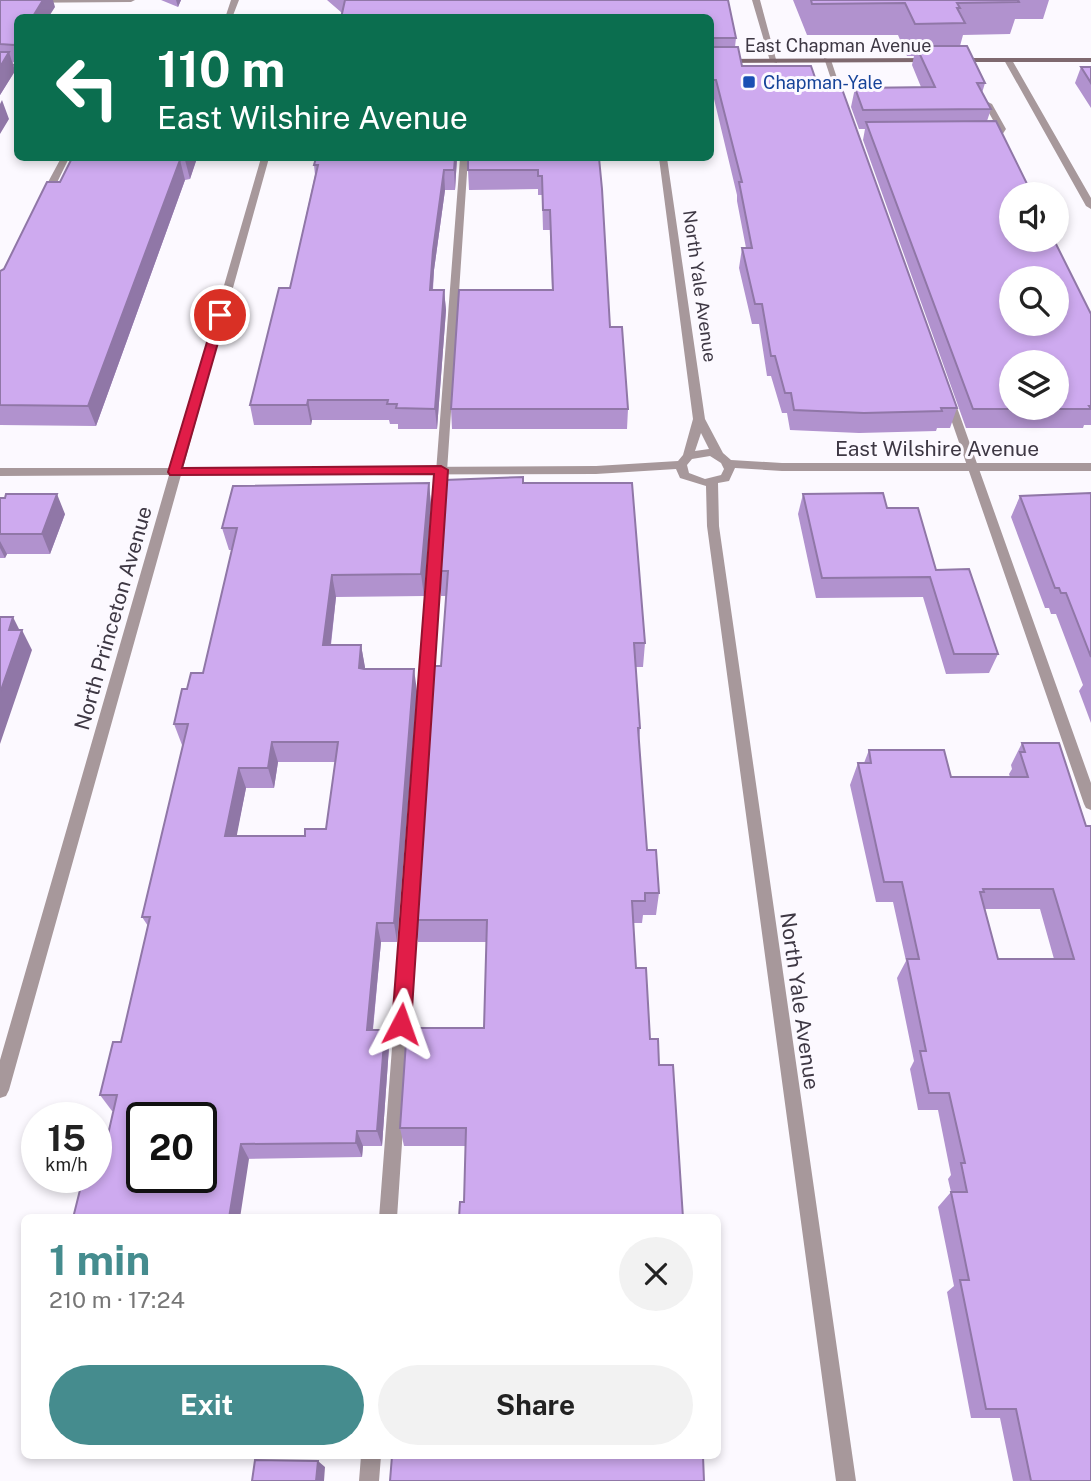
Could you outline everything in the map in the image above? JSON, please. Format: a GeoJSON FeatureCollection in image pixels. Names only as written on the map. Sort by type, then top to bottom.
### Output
{"type":"FeatureCollection","features":[{"type":"Feature","properties":{"kind":"main road","name":"East Chapman Avenue"},"geometry":{"type":"LineString","coordinates":[[714,61],[939,60]]}},
{"type":"Feature","properties":{"kind":"main road","name":"East Chapman Avenue"},"geometry":{"type":"LineString","coordinates":[[953,60],[1091,60]]}},
{"type":"Feature","properties":{"kind":"street"},"geometry":{"type":"LineString","coordinates":[[0,1],[131,0]]}},
{"type":"Feature","properties":{"kind":"street"},"geometry":{"type":"LineString","coordinates":[[756,0],[774,61]]}},
{"type":"Feature","properties":{"kind":"street"},"geometry":{"type":"LineString","coordinates":[[827,60],[849,122]]}},
{"type":"Feature","properties":{"kind":"street"},"geometry":{"type":"LineString","coordinates":[[1008,60],[1091,206]]}},
{"type":"Feature","properties":{"kind":"street"},"geometry":{"type":"LineString","coordinates":[[980,134],[999,133],[1002,129],[988,104]]}},
{"type":"Feature","properties":{"kind":"street"},"geometry":{"type":"LineString","coordinates":[[41,205],[63,161]]}},
{"type":"Feature","properties":{"kind":"street","name":"North Princeton Avenue"},"geometry":{"type":"LineString","coordinates":[[0,1090],[264,161]]}},
{"type":"Feature","properties":{"kind":"street"},"geometry":{"type":"LineString","coordinates":[[387,1214],[464,161]]}},
{"type":"Feature","properties":{"kind":"street","name":"North Yale Avenue"},"geometry":{"type":"LineString","coordinates":[[663,161],[699,419],[718,455]]}},
{"type":"Feature","properties":{"kind":"street"},"geometry":{"type":"LineString","coordinates":[[946,390],[1091,804]]}},
{"type":"Feature","properties":{"kind":"street","name":"North Yale Avenue"},"geometry":{"type":"LineString","coordinates":[[684,465],[699,419]]}},
{"type":"Feature","properties":{"kind":"street"},"geometry":{"type":"LineString","coordinates":[[0,472],[596,470],[684,465],[702,452],[718,455],[728,469],[712,483],[696,482],[684,465]]}},
{"type":"Feature","properties":{"kind":"street","name":"East Wilshire Avenue"},"geometry":{"type":"LineString","coordinates":[[728,469],[1091,467]]}},
{"type":"Feature","properties":{"kind":"street","name":"North Yale Avenue"},"geometry":{"type":"LineString","coordinates":[[696,482],[713,527]]}},
{"type":"Feature","properties":{"kind":"street","name":"North Yale Avenue"},"geometry":{"type":"LineString","coordinates":[[712,483],[713,527],[846,1481]]}},
{"type":"Feature","properties":{"kind":"street"},"geometry":{"type":"LineString","coordinates":[[369,1481],[370,1459]]}},
{"type":"Feature","properties":{"kind":"building"},"geometry":{"type":"Polygon","coordinates":[[[0,0],[43,0],[34,14],[14,14],[14,45],[0,44],[0,0]]]}},
{"type":"Feature","properties":{"kind":"building"},"geometry":{"type":"Polygon","coordinates":[[[345,0],[728,0],[736,38],[714,38],[714,14],[342,14],[345,0]]]}},
{"type":"Feature","properties":{"kind":"building"},"geometry":{"type":"Polygon","coordinates":[[[811,0],[1019,2],[957,3],[965,23],[915,24],[905,3],[812,4],[811,0]]]}},
{"type":"Feature","properties":{"kind":"building"},"geometry":{"type":"Polygon","coordinates":[[[916,46],[967,46],[985,83],[977,83],[991,109],[863,110],[855,88],[935,87],[916,46]]]}},
{"type":"Feature","properties":{"kind":"building"},"geometry":{"type":"Polygon","coordinates":[[[714,47],[738,47],[742,66],[811,66],[819,89],[842,89],[957,408],[941,408],[942,411],[864,413],[794,410],[791,393],[785,393],[775,356],[771,356],[762,304],[755,304],[742,248],[752,248],[739,182],[742,182],[716,80],[714,47]]]}},
{"type":"Feature","properties":{"kind":"building"},"geometry":{"type":"Polygon","coordinates":[[[0,52],[9,52],[0,67],[0,52]]]}},
{"type":"Feature","properties":{"kind":"building"},"geometry":{"type":"Polygon","coordinates":[[[1081,67],[1091,67],[1091,83],[1081,67]]]}},
{"type":"Feature","properties":{"kind":"building"},"geometry":{"type":"Polygon","coordinates":[[[996,121],[1026,182],[999,182],[999,252],[1060,252],[1067,266],[999,266],[999,336],[1069,336],[1069,270],[1091,314],[1091,409],[1069,409],[1069,350],[999,350],[999,409],[973,409],[866,122],[996,121]]]}},
{"type":"Feature","properties":{"kind":"building"},"geometry":{"type":"Polygon","coordinates":[[[70,161],[180,161],[88,406],[0,405],[0,271],[4,269],[47,182],[60,182],[70,161]]]}},
{"type":"Feature","properties":{"kind":"building"},"geometry":{"type":"Polygon","coordinates":[[[315,161],[455,161],[454,170],[444,170],[433,250],[430,290],[444,290],[435,409],[396,408],[397,404],[387,404],[388,400],[308,400],[307,405],[250,405],[279,288],[290,288],[318,165],[314,165],[315,161]]]}},
{"type":"Feature","properties":{"kind":"building"},"geometry":{"type":"Polygon","coordinates":[[[468,161],[599,161],[610,327],[622,327],[628,409],[451,409],[459,290],[553,290],[550,210],[543,210],[542,176],[538,176],[538,170],[468,170],[468,161]]]}},
{"type":"Feature","properties":{"kind":"building"},"geometry":{"type":"Polygon","coordinates":[[[523,477],[523,483],[632,483],[645,643],[634,643],[638,728],[647,850],[656,850],[659,893],[645,893],[645,901],[632,901],[636,968],[646,968],[650,1039],[658,1039],[659,1065],[673,1065],[683,1214],[459,1214],[460,1202],[464,1202],[466,1128],[400,1128],[407,1028],[484,1028],[487,920],[414,920],[432,666],[441,666],[448,571],[439,571],[445,480],[523,477]]]}},
{"type":"Feature","properties":{"kind":"building"},"geometry":{"type":"Polygon","coordinates":[[[429,483],[421,574],[332,575],[323,645],[361,645],[359,668],[414,669],[394,923],[377,923],[367,1030],[385,1030],[377,1131],[357,1131],[356,1143],[241,1144],[230,1214],[74,1214],[79,1193],[112,1193],[112,1117],[117,1095],[100,1095],[113,1042],[121,1042],[150,917],[142,917],[188,724],[174,724],[182,689],[187,689],[191,673],[203,673],[237,528],[222,528],[233,486],[429,483]],[[272,742],[268,768],[239,768],[225,836],[305,836],[305,829],[326,829],[338,742],[272,742]]]}},
{"type":"Feature","properties":{"kind":"building"},"geometry":{"type":"Polygon","coordinates":[[[883,493],[887,508],[918,508],[936,570],[969,569],[998,654],[954,654],[930,577],[822,578],[803,494],[883,493]]]}},
{"type":"Feature","properties":{"kind":"building"},"geometry":{"type":"Polygon","coordinates":[[[1091,493],[1091,657],[1066,593],[1055,588],[1020,496],[1091,493]]]}},
{"type":"Feature","properties":{"kind":"building"},"geometry":{"type":"Polygon","coordinates":[[[6,494],[57,494],[42,534],[0,534],[0,498],[5,498],[6,494]]]}},
{"type":"Feature","properties":{"kind":"building"},"geometry":{"type":"Polygon","coordinates":[[[0,617],[13,617],[9,630],[22,630],[0,693],[0,617]]]}},
{"type":"Feature","properties":{"kind":"building"},"geometry":{"type":"Polygon","coordinates":[[[1022,743],[1059,743],[1086,826],[1091,826],[1091,1481],[1031,1481],[1016,1409],[986,1409],[960,1280],[969,1280],[951,1192],[967,1192],[961,1163],[965,1163],[949,1093],[929,1093],[920,1051],[926,1051],[907,959],[919,959],[902,882],[884,882],[858,763],[871,763],[869,750],[944,750],[951,777],[1028,777],[1020,752],[1025,752],[1022,743]],[[983,889],[984,892],[980,892],[998,959],[1074,959],[1053,889],[983,889]]]}},
{"type":"Feature","properties":{"kind":"building"},"geometry":{"type":"Polygon","coordinates":[[[392,1459],[703,1459],[704,1481],[390,1481],[392,1459]]]}},
{"type":"Feature","properties":{"kind":"building"},"geometry":{"type":"Polygon","coordinates":[[[255,1460],[318,1461],[316,1481],[252,1481],[255,1460]]]}},
{"type":"Feature","properties":{"kind":"place","name":"Chapman-Yale"},"geometry":{"type":"Point","coordinates":[749,82]}},
{"type":"Feature","properties":{"kind":"route"},"geometry":{"type":"LineString","coordinates":[[220,315],[175,472],[441,470],[401,1024]]}}]}
